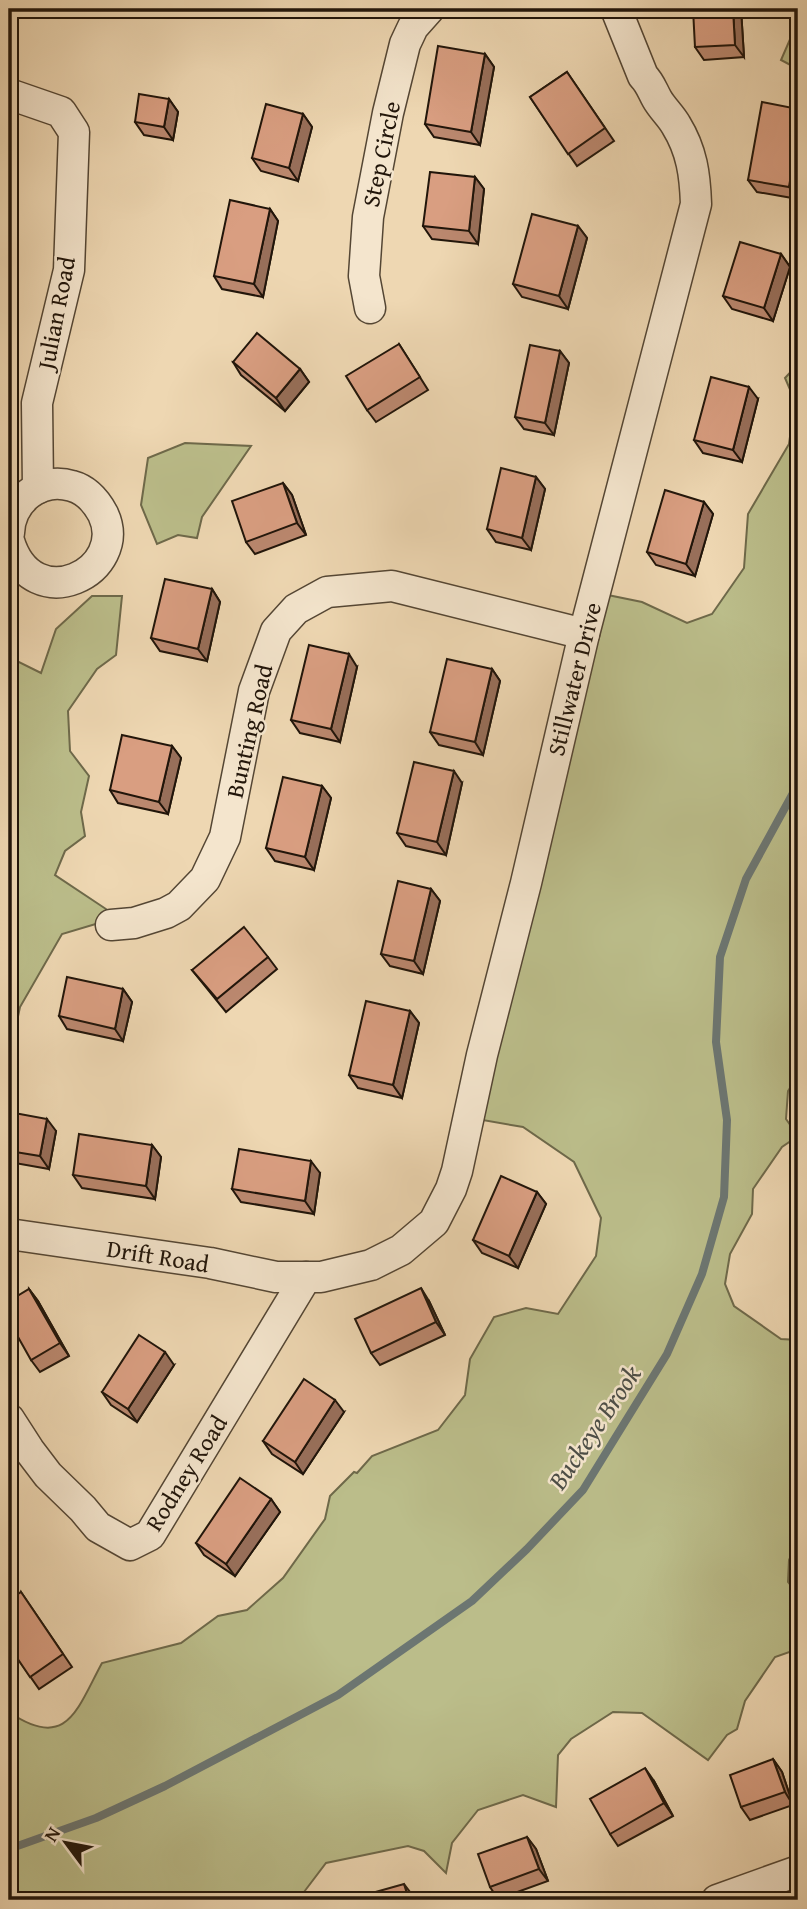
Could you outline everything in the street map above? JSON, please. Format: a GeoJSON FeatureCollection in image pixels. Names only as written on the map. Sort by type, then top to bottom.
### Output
{"type":"FeatureCollection","features":[{"type":"Feature","properties":{"kind":"street","name":"Step Circle"},"geometry":{"type":"LineString","coordinates":[[370,308],[364,276],[370,204],[405,44],[413,27],[429,9]]}},
{"type":"Feature","properties":{"kind":"street","name":"Stillwater Drive"},"geometry":{"type":"LineString","coordinates":[[306,1277],[336,1275],[371,1265],[401,1250],[434,1222],[451,1189],[584,634],[696,204],[695,173],[687,146],[679,129],[657,100],[651,84],[643,76],[616,9]]}},
{"type":"Feature","properties":{"kind":"street","name":"Julian Road"},"geometry":{"type":"LineString","coordinates":[[9,94],[61,112],[74,132],[69,270],[37,403],[38,488]]}},
{"type":"Feature","properties":{"kind":"street"},"geometry":{"type":"LineString","coordinates":[[9,533],[14,509],[24,496],[38,488],[54,484],[71,485],[86,492],[98,504],[105,519],[107,536],[104,552],[95,566],[82,577],[66,582],[35,578],[22,568],[13,555],[9,541]]}},
{"type":"Feature","properties":{"kind":"street","name":"Bunting Road"},"geometry":{"type":"LineString","coordinates":[[111,925],[134,923],[166,913],[180,906],[205,879],[225,837],[254,691],[276,631],[296,609],[327,592],[392,586],[584,634]]}},
{"type":"Feature","properties":{"kind":"street","name":"Drift Road"},"geometry":{"type":"LineString","coordinates":[[9,1234],[211,1263],[276,1277],[306,1277]]}},
{"type":"Feature","properties":{"kind":"street","name":"Rodney Road"},"geometry":{"type":"LineString","coordinates":[[9,1419],[48,1475],[83,1508],[98,1527],[130,1545],[150,1535],[306,1277]]}},
{"type":"Feature","properties":{"kind":"street"},"geometry":{"type":"LineString","coordinates":[[717,1900],[798,1871]]}},
{"type":"Feature","properties":{"kind":"green space"},"geometry":{"type":"Polygon","coordinates":[[[798,21],[798,69],[781,60],[798,21]]]}},
{"type":"Feature","properties":{"kind":"green space"},"geometry":{"type":"Polygon","coordinates":[[[798,364],[798,1076],[788,1091],[786,1119],[798,1136],[782,1147],[753,1189],[752,1214],[730,1254],[725,1284],[734,1306],[781,1339],[798,1340],[798,1497],[793,1503],[798,1541],[789,1560],[788,1582],[798,1594],[798,1650],[775,1657],[745,1701],[737,1729],[727,1735],[708,1760],[642,1713],[613,1712],[571,1739],[558,1755],[556,1807],[523,1795],[478,1810],[452,1843],[446,1873],[424,1851],[408,1846],[326,1863],[304,1892],[276,1900],[9,1900],[9,1712],[44,1728],[57,1726],[68,1720],[77,1709],[102,1663],[181,1643],[218,1616],[247,1610],[283,1578],[325,1519],[330,1496],[354,1472],[357,1473],[372,1456],[438,1430],[465,1395],[470,1359],[494,1317],[526,1308],[558,1314],[596,1256],[601,1218],[574,1162],[523,1127],[471,1118],[593,592],[642,602],[687,623],[712,614],[744,568],[748,514],[789,444],[795,401],[785,378],[798,364]]]}},
{"type":"Feature","properties":{"kind":"green space"},"geometry":{"type":"Polygon","coordinates":[[[185,443],[251,446],[202,517],[197,538],[178,535],[157,544],[141,505],[148,458],[185,443]]]}},
{"type":"Feature","properties":{"kind":"green space"},"geometry":{"type":"Polygon","coordinates":[[[92,596],[122,596],[116,655],[97,669],[68,711],[70,751],[89,776],[81,812],[85,836],[65,851],[55,875],[106,909],[109,920],[62,934],[20,1007],[16,1026],[9,1025],[9,657],[41,673],[56,629],[92,596]]]}},
{"type":"Feature","properties":{"kind":"building"},"geometry":{"type":"Polygon","coordinates":[[[693,9],[733,9],[735,45],[695,47],[693,9]]]}},
{"type":"Feature","properties":{"kind":"building"},"geometry":{"type":"Polygon","coordinates":[[[438,46],[485,54],[471,132],[425,124],[438,46]]]}},
{"type":"Feature","properties":{"kind":"building"},"geometry":{"type":"Polygon","coordinates":[[[567,72],[605,128],[568,154],[530,97],[567,72]]]}},
{"type":"Feature","properties":{"kind":"building"},"geometry":{"type":"Polygon","coordinates":[[[139,94],[169,99],[164,127],[135,122],[139,94]]]}},
{"type":"Feature","properties":{"kind":"building"},"geometry":{"type":"Polygon","coordinates":[[[762,102],[798,109],[798,133],[789,187],[748,180],[762,102]]]}},
{"type":"Feature","properties":{"kind":"building"},"geometry":{"type":"Polygon","coordinates":[[[266,104],[303,114],[289,168],[252,158],[266,104]]]}},
{"type":"Feature","properties":{"kind":"building"},"geometry":{"type":"Polygon","coordinates":[[[430,172],[475,177],[469,231],[423,226],[430,172]]]}},
{"type":"Feature","properties":{"kind":"building"},"geometry":{"type":"Polygon","coordinates":[[[230,200],[270,209],[254,284],[214,276],[230,200]]]}},
{"type":"Feature","properties":{"kind":"building"},"geometry":{"type":"Polygon","coordinates":[[[532,214],[578,226],[559,296],[513,284],[532,214]]]}},
{"type":"Feature","properties":{"kind":"building"},"geometry":{"type":"Polygon","coordinates":[[[740,242],[781,254],[764,308],[723,296],[740,242]]]}},
{"type":"Feature","properties":{"kind":"building"},"geometry":{"type":"Polygon","coordinates":[[[257,333],[300,369],[276,398],[233,362],[257,333]]]}},
{"type":"Feature","properties":{"kind":"building"},"geometry":{"type":"Polygon","coordinates":[[[399,344],[420,377],[367,410],[346,376],[399,344]]]}},
{"type":"Feature","properties":{"kind":"building"},"geometry":{"type":"Polygon","coordinates":[[[530,345],[560,351],[545,423],[515,417],[530,345]]]}},
{"type":"Feature","properties":{"kind":"building"},"geometry":{"type":"Polygon","coordinates":[[[711,377],[749,387],[733,450],[694,440],[711,377]]]}},
{"type":"Feature","properties":{"kind":"building"},"geometry":{"type":"Polygon","coordinates":[[[501,468],[536,477],[522,538],[487,529],[501,468]]]}},
{"type":"Feature","properties":{"kind":"building"},"geometry":{"type":"Polygon","coordinates":[[[283,483],[297,523],[246,542],[232,501],[283,483]]]}},
{"type":"Feature","properties":{"kind":"building"},"geometry":{"type":"Polygon","coordinates":[[[665,490],[704,502],[686,564],[647,552],[665,490]]]}},
{"type":"Feature","properties":{"kind":"building"},"geometry":{"type":"Polygon","coordinates":[[[165,579],[212,589],[198,649],[151,638],[165,579]]]}},
{"type":"Feature","properties":{"kind":"building"},"geometry":{"type":"Polygon","coordinates":[[[309,645],[349,654],[331,729],[291,720],[309,645]]]}},
{"type":"Feature","properties":{"kind":"building"},"geometry":{"type":"Polygon","coordinates":[[[447,659],[492,669],[475,742],[430,732],[447,659]]]}},
{"type":"Feature","properties":{"kind":"building"},"geometry":{"type":"Polygon","coordinates":[[[122,735],[172,746],[159,802],[110,790],[122,735]]]}},
{"type":"Feature","properties":{"kind":"building"},"geometry":{"type":"Polygon","coordinates":[[[414,762],[454,771],[437,842],[397,833],[414,762]]]}},
{"type":"Feature","properties":{"kind":"building"},"geometry":{"type":"Polygon","coordinates":[[[283,777],[322,786],[305,857],[266,848],[283,777]]]}},
{"type":"Feature","properties":{"kind":"building"},"geometry":{"type":"Polygon","coordinates":[[[398,881],[431,889],[414,961],[381,954],[398,881]]]}},
{"type":"Feature","properties":{"kind":"building"},"geometry":{"type":"Polygon","coordinates":[[[244,927],[268,957],[217,999],[192,970],[244,927]]]}},
{"type":"Feature","properties":{"kind":"building"},"geometry":{"type":"Polygon","coordinates":[[[67,977],[123,989],[115,1029],[59,1016],[67,977]]]}},
{"type":"Feature","properties":{"kind":"building"},"geometry":{"type":"Polygon","coordinates":[[[366,1001],[410,1011],[393,1085],[349,1075],[366,1001]]]}},
{"type":"Feature","properties":{"kind":"building"},"geometry":{"type":"Polygon","coordinates":[[[9,1112],[47,1119],[40,1156],[9,1151],[9,1112]]]}},
{"type":"Feature","properties":{"kind":"building"},"geometry":{"type":"Polygon","coordinates":[[[79,1134],[152,1145],[146,1186],[73,1175],[79,1134]]]}},
{"type":"Feature","properties":{"kind":"building"},"geometry":{"type":"Polygon","coordinates":[[[239,1149],[311,1161],[305,1201],[232,1189],[239,1149]]]}},
{"type":"Feature","properties":{"kind":"building"},"geometry":{"type":"Polygon","coordinates":[[[501,1176],[537,1192],[509,1256],[473,1240],[501,1176]]]}},
{"type":"Feature","properties":{"kind":"building"},"geometry":{"type":"Polygon","coordinates":[[[421,1288],[436,1322],[371,1353],[355,1319],[421,1288]]]}},
{"type":"Feature","properties":{"kind":"building"},"geometry":{"type":"Polygon","coordinates":[[[29,1289],[60,1343],[31,1360],[9,1321],[9,1301],[29,1289]]]}},
{"type":"Feature","properties":{"kind":"building"},"geometry":{"type":"Polygon","coordinates":[[[139,1335],[165,1352],[128,1409],[102,1392],[139,1335]]]}},
{"type":"Feature","properties":{"kind":"building"},"geometry":{"type":"Polygon","coordinates":[[[304,1379],[335,1400],[295,1462],[263,1441],[304,1379]]]}},
{"type":"Feature","properties":{"kind":"building"},"geometry":{"type":"Polygon","coordinates":[[[240,1478],[271,1499],[226,1564],[196,1543],[240,1478]]]}},
{"type":"Feature","properties":{"kind":"building"},"geometry":{"type":"Polygon","coordinates":[[[21,1592],[63,1654],[30,1677],[9,1646],[9,1600],[21,1592]]]}},
{"type":"Feature","properties":{"kind":"building"},"geometry":{"type":"Polygon","coordinates":[[[773,1759],[785,1792],[741,1807],[730,1775],[773,1759]]]}},
{"type":"Feature","properties":{"kind":"building"},"geometry":{"type":"Polygon","coordinates":[[[645,1768],[664,1803],[610,1834],[590,1799],[645,1768]]]}},
{"type":"Feature","properties":{"kind":"building"},"geometry":{"type":"Polygon","coordinates":[[[527,1837],[539,1869],[490,1887],[478,1854],[527,1837]]]}},
{"type":"Feature","properties":{"kind":"building"},"geometry":{"type":"Polygon","coordinates":[[[404,1884],[409,1900],[347,1900],[404,1884]]]}},
{"type":"Feature","properties":{"kind":"waterway","name":"Buckeye Brook"},"geometry":{"type":"LineString","coordinates":[[9,1849],[96,1818],[165,1786],[338,1695],[472,1601],[527,1549],[583,1490],[667,1354],[702,1274],[724,1197],[727,1120],[716,1042],[720,957],[746,879],[798,784]]}}]}
